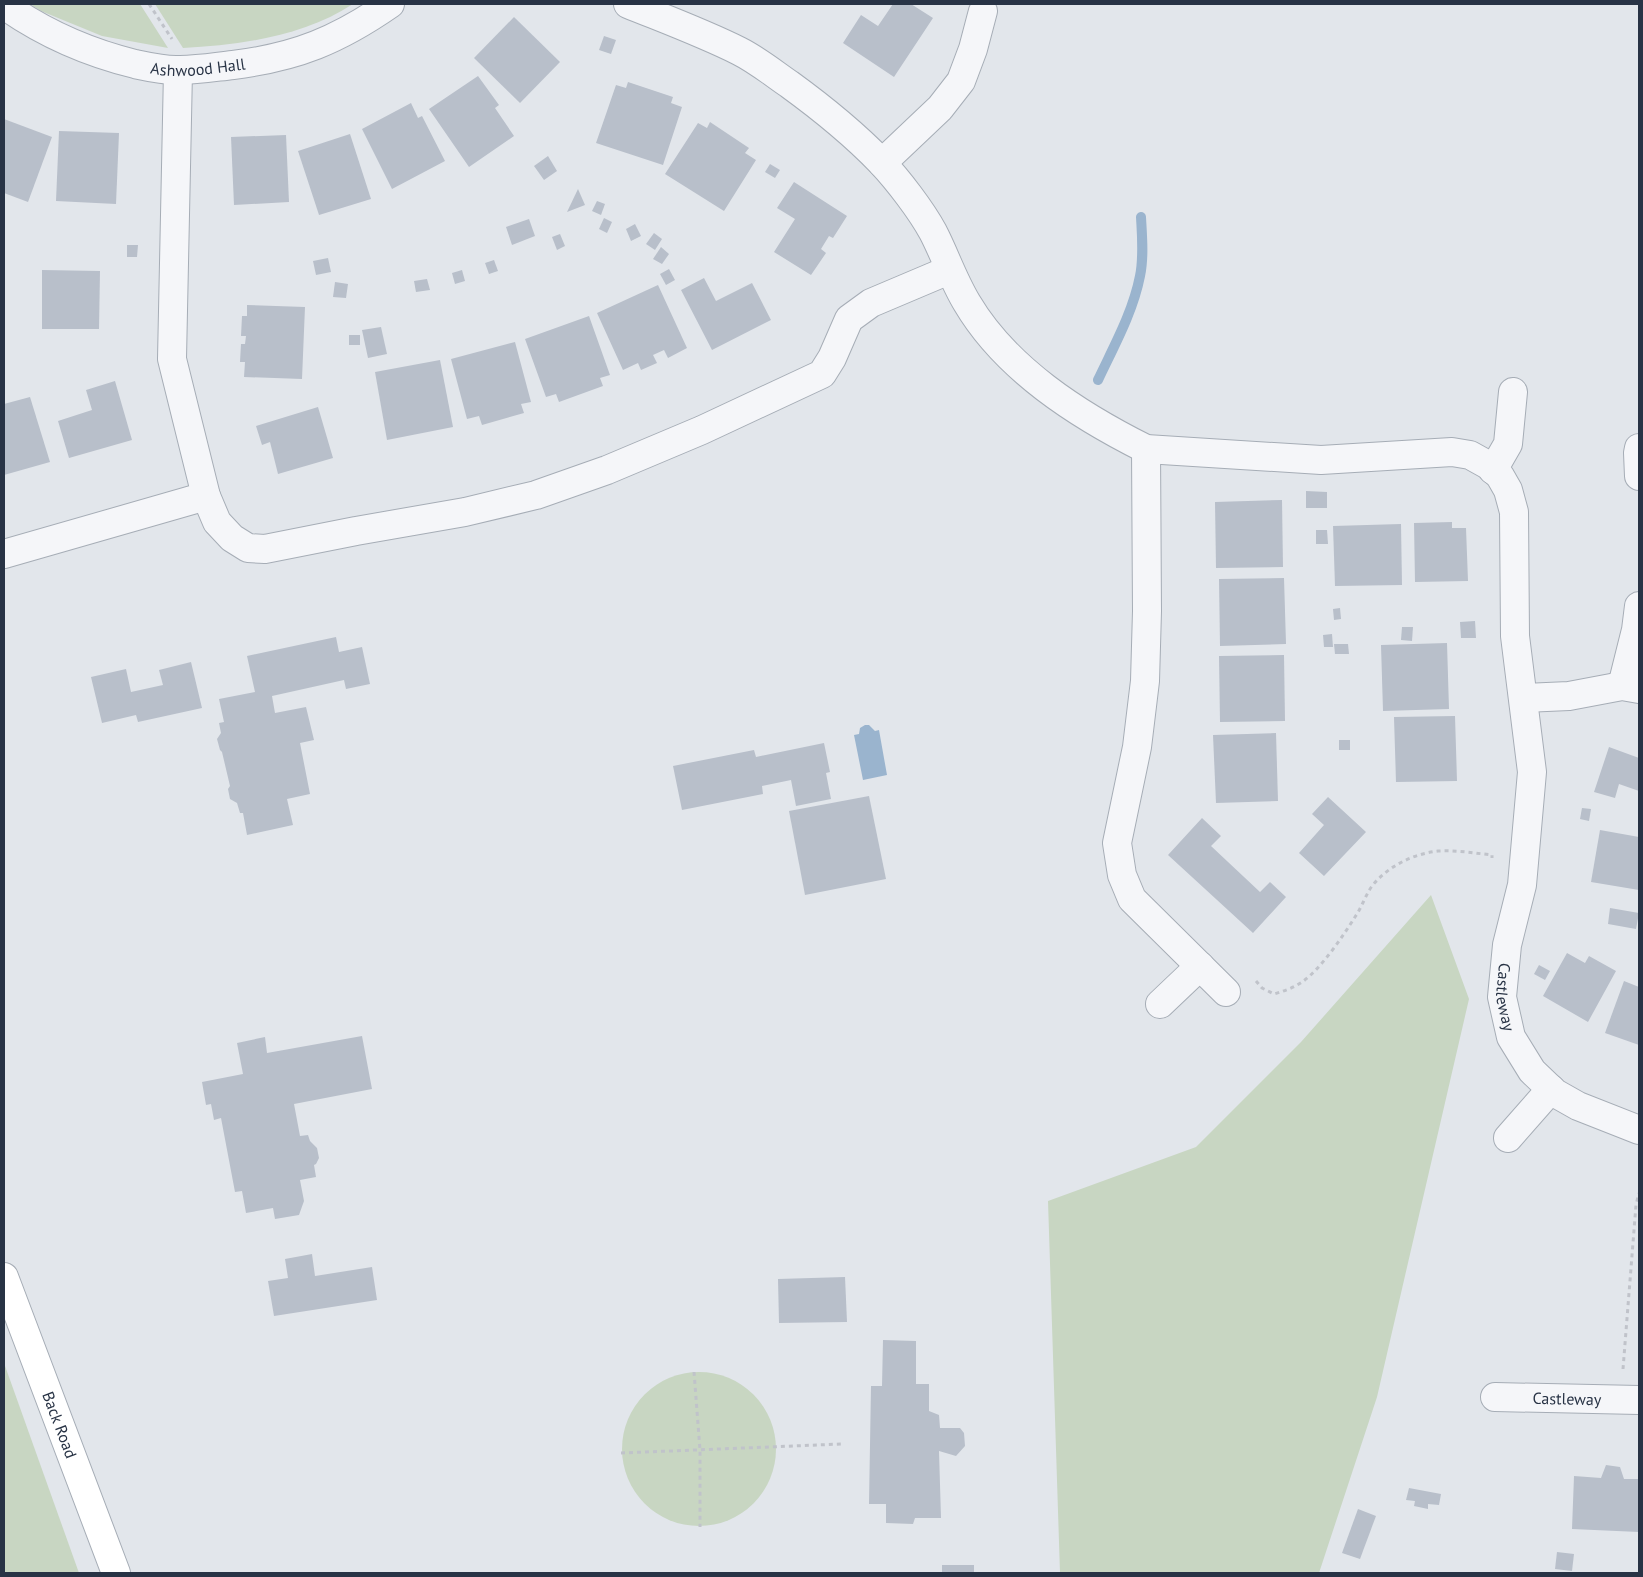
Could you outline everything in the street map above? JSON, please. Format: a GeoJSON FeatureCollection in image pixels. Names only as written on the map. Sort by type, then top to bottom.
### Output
{"type":"FeatureCollection","features":[{"type":"Feature","properties":{"kind":"street","name":"Ashwood Hall"},"geometry":{"type":"LineString","coordinates":[[4,6],[25,20],[86,50],[152,68],[178,70],[251,62],[290,55],[322,44],[366,20],[390,4]]}},
{"type":"Feature","properties":{"kind":"street"},"geometry":{"type":"LineString","coordinates":[[628,4],[741,52],[830,113],[882,162],[906,193],[932,231],[949,270],[980,325],[1017,364],[1076,409],[1146,449],[1147,611],[1145,681],[1136,747],[1118,844],[1122,875],[1132,899],[1226,992]]}},
{"type":"Feature","properties":{"kind":"street"},"geometry":{"type":"LineString","coordinates":[[882,162],[940,108],[962,81],[983,11]]}},
{"type":"Feature","properties":{"kind":"street"},"geometry":{"type":"LineString","coordinates":[[178,70],[172,359],[206,496],[216,522],[232,538],[248,548],[265,549],[356,530],[465,512],[536,495],[607,470],[702,430],[822,374],[832,358],[849,319],[871,303],[949,270]]}},
{"type":"Feature","properties":{"kind":"street"},"geometry":{"type":"LineString","coordinates":[[1493,470],[1508,444],[1513,392]]}},
{"type":"Feature","properties":{"kind":"street"},"geometry":{"type":"LineString","coordinates":[[1639,448],[1639,476]]}},
{"type":"Feature","properties":{"kind":"street","name":"Castleway"},"geometry":{"type":"LineString","coordinates":[[1146,449],[1321,460],[1452,452],[1470,455],[1500,476],[1508,490],[1514,512],[1515,636],[1532,772],[1520,893],[1507,945],[1502,997],[1511,1037],[1532,1071],[1551,1088],[1578,1106],[1639,1130]]}},
{"type":"Feature","properties":{"kind":"street"},"geometry":{"type":"LineString","coordinates":[[4,554],[206,496]]}},
{"type":"Feature","properties":{"kind":"street"},"geometry":{"type":"LineString","coordinates":[[1524,698],[1569,696],[1631,688],[1639,606]]}},
{"type":"Feature","properties":{"kind":"street"},"geometry":{"type":"LineString","coordinates":[[1160,1004],[1200,966]]}},
{"type":"Feature","properties":{"kind":"street"},"geometry":{"type":"LineString","coordinates":[[1508,1138],[1551,1088]]}},
{"type":"Feature","properties":{"kind":"street","name":"Back Road"},"geometry":{"type":"LineString","coordinates":[[4,1277],[116,1573]]}},
{"type":"Feature","properties":{"kind":"street","name":"Castleway"},"geometry":{"type":"LineString","coordinates":[[1495,1398],[1630,1400]]}},
{"type":"Feature","properties":{"kind":"path"},"geometry":{"type":"LineString","coordinates":[[1226,992],[1246,973],[1262,988],[1274,994],[1289,990],[1303,981],[1332,950],[1357,915],[1372,886],[1385,873],[1403,861],[1424,854],[1449,851],[1492,855],[1491,863]]}},
{"type":"Feature","properties":{"kind":"path"},"geometry":{"type":"LineString","coordinates":[[1630,1400],[1634,1234],[1639,1193]]}},
{"type":"Feature","properties":{"kind":"path"},"geometry":{"type":"LineString","coordinates":[[694,1372],[700,1450],[700,1527]]}},
{"type":"Feature","properties":{"kind":"path"},"geometry":{"type":"LineString","coordinates":[[621,1453],[842,1444]]}},
{"type":"Feature","properties":{"kind":"green space"},"geometry":{"type":"Polygon","coordinates":[[[30,4],[140,4],[168,48],[102,36],[41,11],[30,4]]]}},
{"type":"Feature","properties":{"kind":"green space"},"geometry":{"type":"Polygon","coordinates":[[[155,4],[353,4],[314,24],[271,37],[183,48],[155,4]]]}},
{"type":"Feature","properties":{"kind":"green space"},"geometry":{"type":"Polygon","coordinates":[[[1431,895],[1469,999],[1377,1397],[1319,1573],[1060,1573],[1048,1201],[1196,1147],[1301,1042],[1431,895]]]}},
{"type":"Feature","properties":{"kind":"green space"},"geometry":{"type":"Polygon","coordinates":[[[4,1363],[79,1573],[4,1573],[4,1363]]]}},
{"type":"Feature","properties":{"kind":"green space"},"geometry":{"type":"Polygon","coordinates":[[[699,1372],[729,1377],[754,1394],[771,1419],[776,1449],[771,1479],[754,1504],[729,1521],[699,1526],[669,1521],[644,1504],[627,1479],[622,1449],[627,1419],[644,1394],[669,1377],[699,1372]]]}},
{"type":"Feature","properties":{"kind":"water"},"geometry":{"type":"Polygon","coordinates":[[[869,725],[875,731],[879,730],[887,775],[863,780],[854,735],[859,734],[860,728],[869,725]]]}},
{"type":"Feature","properties":{"kind":"building"},"geometry":{"type":"Polygon","coordinates":[[[893,4],[911,4],[933,18],[894,77],[843,43],[861,15],[878,26],[893,4]]]}},
{"type":"Feature","properties":{"kind":"building"},"geometry":{"type":"Polygon","coordinates":[[[514,17],[560,62],[520,103],[474,58],[514,17]]]}},
{"type":"Feature","properties":{"kind":"building"},"geometry":{"type":"Polygon","coordinates":[[[604,36],[616,40],[611,54],[599,50],[604,36]]]}},
{"type":"Feature","properties":{"kind":"building"},"geometry":{"type":"Polygon","coordinates":[[[478,76],[499,105],[495,108],[514,136],[469,167],[429,109],[478,76]]]}},
{"type":"Feature","properties":{"kind":"building"},"geometry":{"type":"Polygon","coordinates":[[[628,82],[673,97],[671,103],[682,107],[663,165],[596,143],[616,85],[626,88],[628,82]]]}},
{"type":"Feature","properties":{"kind":"building"},"geometry":{"type":"Polygon","coordinates":[[[411,103],[418,118],[422,116],[445,161],[392,189],[362,129],[411,103]]]}},
{"type":"Feature","properties":{"kind":"building"},"geometry":{"type":"Polygon","coordinates":[[[4,119],[52,137],[28,202],[4,193],[4,119]]]}},
{"type":"Feature","properties":{"kind":"building"},"geometry":{"type":"Polygon","coordinates":[[[710,122],[749,148],[745,153],[756,160],[724,211],[665,174],[698,123],[707,128],[710,122]]]}},
{"type":"Feature","properties":{"kind":"building"},"geometry":{"type":"Polygon","coordinates":[[[59,131],[119,133],[116,204],[56,201],[59,131]]]}},
{"type":"Feature","properties":{"kind":"building"},"geometry":{"type":"Polygon","coordinates":[[[350,134],[371,199],[319,215],[298,151],[350,134]]]}},
{"type":"Feature","properties":{"kind":"building"},"geometry":{"type":"Polygon","coordinates":[[[286,135],[289,202],[234,205],[231,137],[286,135]]]}},
{"type":"Feature","properties":{"kind":"building"},"geometry":{"type":"Polygon","coordinates":[[[548,156],[557,171],[544,180],[534,166],[548,156]]]}},
{"type":"Feature","properties":{"kind":"building"},"geometry":{"type":"Polygon","coordinates":[[[770,164],[780,170],[775,178],[765,172],[770,164]]]}},
{"type":"Feature","properties":{"kind":"building"},"geometry":{"type":"Polygon","coordinates":[[[794,182],[847,216],[833,238],[829,236],[821,249],[826,253],[811,275],[774,252],[795,219],[777,208],[794,182]]]}},
{"type":"Feature","properties":{"kind":"building"},"geometry":{"type":"Polygon","coordinates":[[[578,189],[585,205],[567,212],[578,189]]]}},
{"type":"Feature","properties":{"kind":"building"},"geometry":{"type":"Polygon","coordinates":[[[597,201],[605,204],[601,215],[592,211],[597,201]]]}},
{"type":"Feature","properties":{"kind":"building"},"geometry":{"type":"Polygon","coordinates":[[[604,218],[612,222],[607,233],[599,229],[604,218]]]}},
{"type":"Feature","properties":{"kind":"building"},"geometry":{"type":"Polygon","coordinates":[[[529,219],[535,236],[512,245],[506,227],[529,219]]]}},
{"type":"Feature","properties":{"kind":"building"},"geometry":{"type":"Polygon","coordinates":[[[635,224],[641,236],[631,241],[626,229],[635,224]]]}},
{"type":"Feature","properties":{"kind":"building"},"geometry":{"type":"Polygon","coordinates":[[[654,233],[662,239],[655,250],[646,244],[654,233]]]}},
{"type":"Feature","properties":{"kind":"building"},"geometry":{"type":"Polygon","coordinates":[[[560,234],[565,246],[557,250],[552,237],[560,234]]]}},
{"type":"Feature","properties":{"kind":"building"},"geometry":{"type":"Polygon","coordinates":[[[127,245],[138,245],[137,257],[127,257],[127,245]]]}},
{"type":"Feature","properties":{"kind":"building"},"geometry":{"type":"Polygon","coordinates":[[[661,247],[669,254],[662,264],[653,259],[661,247]]]}},
{"type":"Feature","properties":{"kind":"building"},"geometry":{"type":"Polygon","coordinates":[[[328,258],[331,272],[316,275],[313,261],[328,258]]]}},
{"type":"Feature","properties":{"kind":"building"},"geometry":{"type":"Polygon","coordinates":[[[494,260],[498,271],[489,274],[485,263],[494,260]]]}},
{"type":"Feature","properties":{"kind":"building"},"geometry":{"type":"Polygon","coordinates":[[[669,269],[675,280],[666,285],[660,274],[669,269]]]}},
{"type":"Feature","properties":{"kind":"building"},"geometry":{"type":"Polygon","coordinates":[[[42,270],[100,271],[99,329],[42,329],[42,270]]]}},
{"type":"Feature","properties":{"kind":"building"},"geometry":{"type":"Polygon","coordinates":[[[462,270],[465,281],[455,284],[452,273],[462,270]]]}},
{"type":"Feature","properties":{"kind":"building"},"geometry":{"type":"Polygon","coordinates":[[[704,278],[716,301],[752,283],[771,320],[712,350],[681,290],[704,278]]]}},
{"type":"Feature","properties":{"kind":"building"},"geometry":{"type":"Polygon","coordinates":[[[427,279],[430,290],[416,292],[414,281],[427,279]]]}},
{"type":"Feature","properties":{"kind":"building"},"geometry":{"type":"Polygon","coordinates":[[[335,282],[348,284],[346,298],[333,297],[335,282]]]}},
{"type":"Feature","properties":{"kind":"building"},"geometry":{"type":"Polygon","coordinates":[[[658,285],[687,348],[668,358],[664,350],[653,355],[657,363],[641,370],[638,363],[623,370],[597,313],[658,285]]]}},
{"type":"Feature","properties":{"kind":"building"},"geometry":{"type":"Polygon","coordinates":[[[247,305],[305,307],[302,379],[244,377],[245,362],[240,362],[241,344],[245,344],[246,336],[241,336],[242,316],[247,316],[247,305]]]}},
{"type":"Feature","properties":{"kind":"building"},"geometry":{"type":"Polygon","coordinates":[[[589,316],[610,375],[600,378],[603,386],[559,402],[556,394],[546,397],[525,339],[589,316]]]}},
{"type":"Feature","properties":{"kind":"building"},"geometry":{"type":"Polygon","coordinates":[[[381,327],[387,354],[368,358],[362,330],[381,327]]]}},
{"type":"Feature","properties":{"kind":"building"},"geometry":{"type":"Polygon","coordinates":[[[349,335],[360,335],[360,345],[349,345],[349,335]]]}},
{"type":"Feature","properties":{"kind":"building"},"geometry":{"type":"Polygon","coordinates":[[[515,342],[531,402],[521,404],[524,413],[482,425],[479,416],[467,419],[451,359],[515,342]]]}},
{"type":"Feature","properties":{"kind":"building"},"geometry":{"type":"Polygon","coordinates":[[[440,360],[453,427],[387,440],[375,372],[440,360]]]}},
{"type":"Feature","properties":{"kind":"building"},"geometry":{"type":"Polygon","coordinates":[[[115,381],[132,440],[69,458],[58,421],[92,410],[86,390],[115,381]]]}},
{"type":"Feature","properties":{"kind":"building"},"geometry":{"type":"Polygon","coordinates":[[[30,397],[50,462],[4,475],[4,404],[30,397]]]}},
{"type":"Feature","properties":{"kind":"building"},"geometry":{"type":"Polygon","coordinates":[[[318,407],[333,458],[278,474],[270,442],[262,445],[256,426],[318,407]]]}},
{"type":"Feature","properties":{"kind":"building"},"geometry":{"type":"Polygon","coordinates":[[[1306,491],[1327,492],[1327,508],[1306,508],[1306,491]]]}},
{"type":"Feature","properties":{"kind":"building"},"geometry":{"type":"Polygon","coordinates":[[[1282,500],[1283,567],[1216,568],[1215,502],[1282,500]]]}},
{"type":"Feature","properties":{"kind":"building"},"geometry":{"type":"Polygon","coordinates":[[[1452,522],[1452,528],[1466,528],[1468,581],[1415,582],[1414,523],[1452,522]]]}},
{"type":"Feature","properties":{"kind":"building"},"geometry":{"type":"Polygon","coordinates":[[[1401,524],[1402,585],[1335,586],[1333,526],[1401,524]]]}},
{"type":"Feature","properties":{"kind":"building"},"geometry":{"type":"Polygon","coordinates":[[[1316,530],[1327,530],[1328,544],[1316,544],[1316,530]]]}},
{"type":"Feature","properties":{"kind":"building"},"geometry":{"type":"Polygon","coordinates":[[[1284,578],[1286,644],[1220,646],[1219,579],[1284,578]]]}},
{"type":"Feature","properties":{"kind":"building"},"geometry":{"type":"Polygon","coordinates":[[[1340,608],[1341,619],[1334,620],[1333,609],[1340,608]]]}},
{"type":"Feature","properties":{"kind":"building"},"geometry":{"type":"Polygon","coordinates":[[[1475,621],[1476,638],[1461,638],[1460,622],[1475,621]]]}},
{"type":"Feature","properties":{"kind":"building"},"geometry":{"type":"Polygon","coordinates":[[[1402,627],[1413,627],[1412,641],[1401,640],[1402,627]]]}},
{"type":"Feature","properties":{"kind":"building"},"geometry":{"type":"Polygon","coordinates":[[[1332,634],[1333,647],[1324,647],[1323,635],[1332,634]]]}},
{"type":"Feature","properties":{"kind":"building"},"geometry":{"type":"Polygon","coordinates":[[[336,637],[339,652],[362,647],[370,684],[346,689],[344,680],[272,696],[275,713],[306,707],[314,740],[300,743],[310,794],[287,799],[293,825],[247,835],[243,813],[240,813],[237,803],[230,799],[228,789],[230,786],[217,739],[221,733],[219,723],[224,722],[219,699],[255,692],[247,656],[336,637]]]}},
{"type":"Feature","properties":{"kind":"building"},"geometry":{"type":"Polygon","coordinates":[[[1447,643],[1449,709],[1383,711],[1381,645],[1447,643]]]}},
{"type":"Feature","properties":{"kind":"building"},"geometry":{"type":"Polygon","coordinates":[[[1334,644],[1348,644],[1349,654],[1335,654],[1334,644]]]}},
{"type":"Feature","properties":{"kind":"building"},"geometry":{"type":"Polygon","coordinates":[[[1284,655],[1285,721],[1220,722],[1219,656],[1284,655]]]}},
{"type":"Feature","properties":{"kind":"building"},"geometry":{"type":"Polygon","coordinates":[[[191,662],[202,708],[138,722],[136,715],[102,723],[91,677],[126,669],[131,692],[163,685],[159,670],[191,662]]]}},
{"type":"Feature","properties":{"kind":"building"},"geometry":{"type":"Polygon","coordinates":[[[1455,716],[1457,781],[1396,782],[1394,717],[1455,716]]]}},
{"type":"Feature","properties":{"kind":"building"},"geometry":{"type":"Polygon","coordinates":[[[1276,733],[1278,801],[1216,803],[1213,735],[1276,733]]]}},
{"type":"Feature","properties":{"kind":"building"},"geometry":{"type":"Polygon","coordinates":[[[1339,740],[1350,740],[1350,750],[1339,750],[1339,740]]]}},
{"type":"Feature","properties":{"kind":"building"},"geometry":{"type":"Polygon","coordinates":[[[824,743],[830,772],[826,773],[831,799],[796,806],[791,780],[762,786],[763,794],[682,810],[673,766],[754,750],[756,757],[824,743]]]}},
{"type":"Feature","properties":{"kind":"building"},"geometry":{"type":"Polygon","coordinates":[[[1609,747],[1639,758],[1639,791],[1619,784],[1615,798],[1594,792],[1609,747]]]}},
{"type":"Feature","properties":{"kind":"building"},"geometry":{"type":"Polygon","coordinates":[[[869,796],[886,879],[805,895],[789,811],[869,796]]]}},
{"type":"Feature","properties":{"kind":"building"},"geometry":{"type":"Polygon","coordinates":[[[1328,797],[1366,832],[1324,876],[1299,853],[1324,825],[1312,814],[1328,797]]]}},
{"type":"Feature","properties":{"kind":"building"},"geometry":{"type":"Polygon","coordinates":[[[1582,808],[1591,809],[1589,821],[1580,819],[1582,808]]]}},
{"type":"Feature","properties":{"kind":"building"},"geometry":{"type":"Polygon","coordinates":[[[1202,818],[1221,836],[1211,846],[1260,892],[1270,882],[1286,897],[1253,933],[1168,855],[1202,818]]]}},
{"type":"Feature","properties":{"kind":"building"},"geometry":{"type":"Polygon","coordinates":[[[1600,830],[1639,837],[1639,890],[1591,882],[1600,830]]]}},
{"type":"Feature","properties":{"kind":"building"},"geometry":{"type":"Polygon","coordinates":[[[1610,908],[1639,913],[1636,929],[1608,924],[1610,908]]]}},
{"type":"Feature","properties":{"kind":"building"},"geometry":{"type":"Polygon","coordinates":[[[1567,953],[1585,963],[1589,956],[1616,971],[1588,1022],[1543,996],[1567,953]]]}},
{"type":"Feature","properties":{"kind":"building"},"geometry":{"type":"Polygon","coordinates":[[[1539,965],[1550,971],[1545,980],[1534,974],[1539,965]]]}},
{"type":"Feature","properties":{"kind":"building"},"geometry":{"type":"Polygon","coordinates":[[[1624,981],[1639,987],[1639,1045],[1605,1033],[1624,981]]]}},
{"type":"Feature","properties":{"kind":"building"},"geometry":{"type":"Polygon","coordinates":[[[362,1036],[372,1089],[294,1104],[300,1136],[308,1135],[310,1141],[317,1148],[319,1158],[314,1165],[316,1177],[300,1180],[304,1201],[299,1215],[275,1219],[273,1208],[246,1213],[242,1191],[235,1192],[221,1118],[214,1120],[211,1104],[206,1105],[202,1082],[243,1074],[237,1043],[265,1037],[267,1053],[362,1036]]]}},
{"type":"Feature","properties":{"kind":"building"},"geometry":{"type":"Polygon","coordinates":[[[312,1254],[315,1276],[372,1267],[377,1300],[274,1316],[268,1281],[288,1278],[285,1259],[312,1254]]]}},
{"type":"Feature","properties":{"kind":"building"},"geometry":{"type":"Polygon","coordinates":[[[845,1277],[847,1322],[779,1323],[778,1279],[845,1277]]]}},
{"type":"Feature","properties":{"kind":"building"},"geometry":{"type":"Polygon","coordinates":[[[883,1340],[916,1341],[916,1384],[929,1384],[929,1411],[939,1415],[940,1428],[960,1428],[964,1433],[965,1446],[956,1456],[939,1451],[941,1518],[915,1518],[913,1524],[886,1523],[886,1504],[869,1504],[871,1386],[882,1386],[883,1340]]]}},
{"type":"Feature","properties":{"kind":"building"},"geometry":{"type":"Polygon","coordinates":[[[1606,1465],[1620,1467],[1624,1479],[1639,1479],[1639,1532],[1572,1529],[1574,1476],[1601,1478],[1606,1465]]]}},
{"type":"Feature","properties":{"kind":"building"},"geometry":{"type":"Polygon","coordinates":[[[1409,1488],[1441,1494],[1439,1505],[1428,1504],[1428,1509],[1414,1506],[1415,1501],[1406,1500],[1409,1488]]]}},
{"type":"Feature","properties":{"kind":"building"},"geometry":{"type":"Polygon","coordinates":[[[1358,1509],[1376,1516],[1360,1559],[1342,1553],[1358,1509]]]}},
{"type":"Feature","properties":{"kind":"building"},"geometry":{"type":"Polygon","coordinates":[[[1557,1552],[1574,1554],[1572,1571],[1555,1569],[1557,1552]]]}},
{"type":"Feature","properties":{"kind":"building"},"geometry":{"type":"Polygon","coordinates":[[[942,1565],[974,1565],[974,1573],[942,1573],[942,1565]]]}},
{"type":"Feature","properties":{"kind":"waterway"},"geometry":{"type":"LineString","coordinates":[[1098,380],[1122,329],[1137,289],[1142,261],[1141,217]]}}]}
